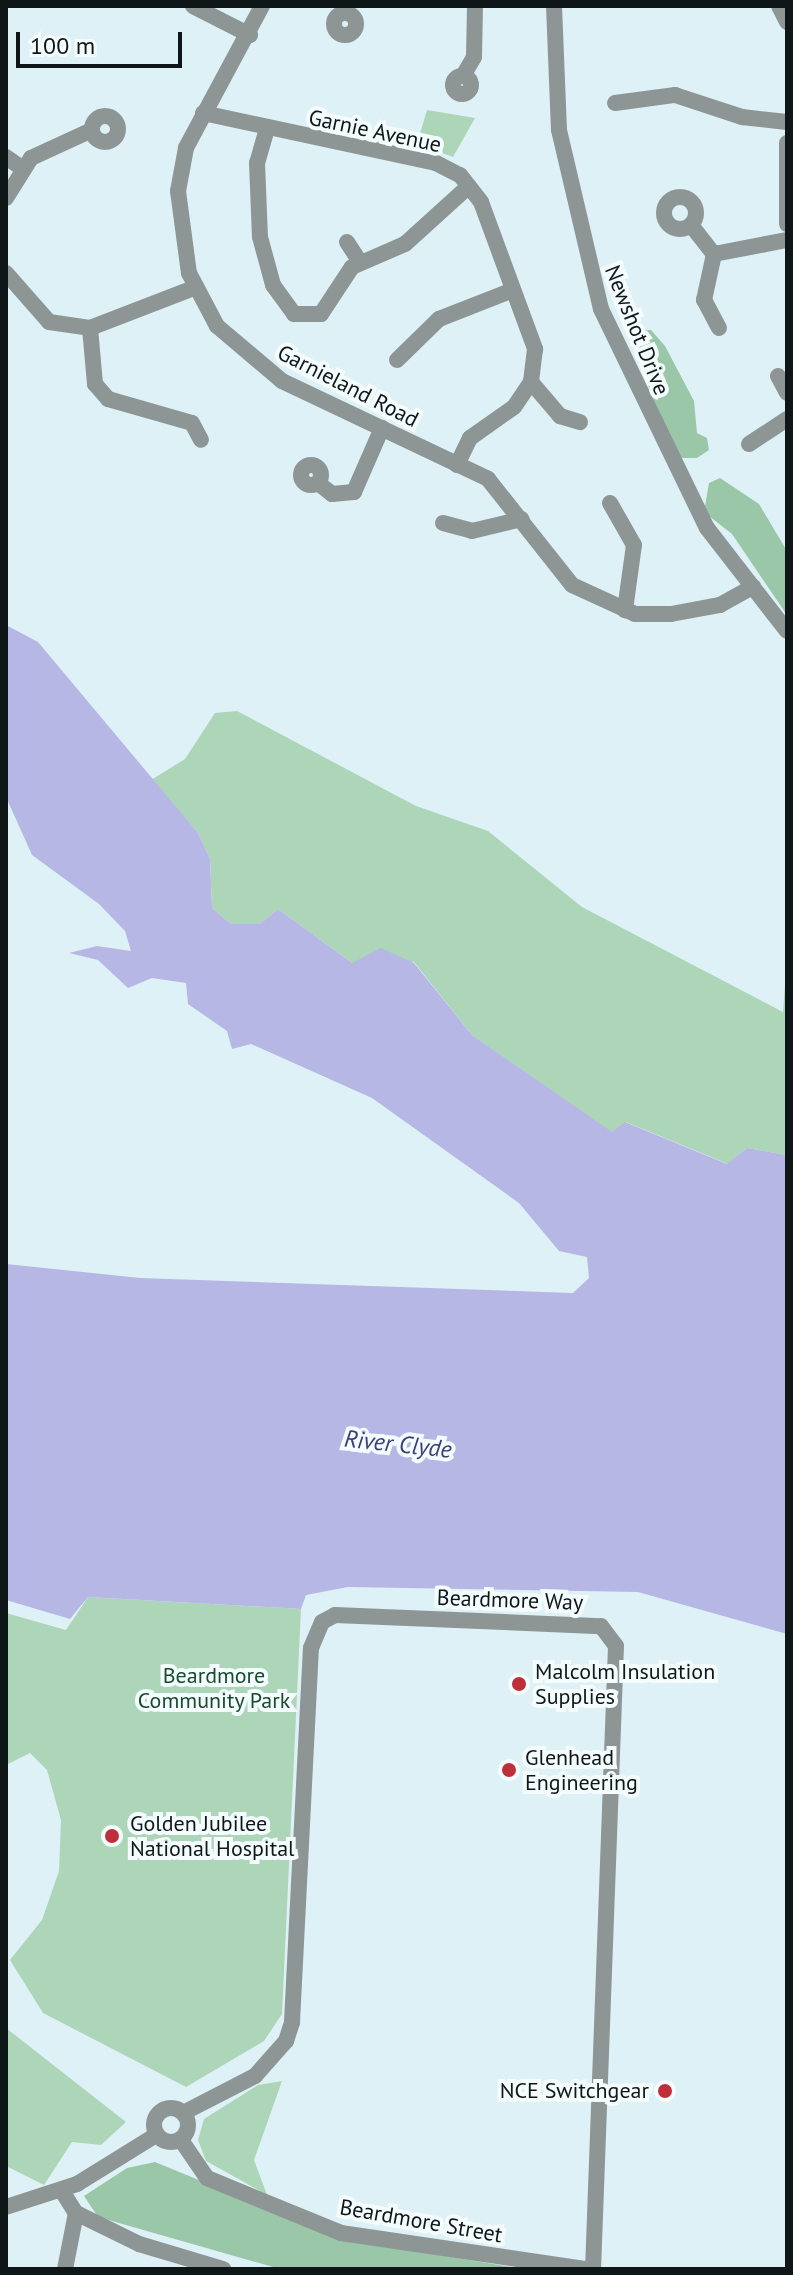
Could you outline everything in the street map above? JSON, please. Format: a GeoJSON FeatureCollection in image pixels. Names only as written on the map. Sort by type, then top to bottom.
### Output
{"type":"FeatureCollection","features":[{"type":"Feature","properties":{"kind":"street"},"geometry":{"type":"LineString","coordinates":[[193,6],[250,35]]}},
{"type":"Feature","properties":{"kind":"street","name":"Garnieland Road"},"geometry":{"type":"LineString","coordinates":[[262,6],[250,35],[203,113],[186,148],[178,191],[182,243],[196,287],[245,357],[488,479],[572,585],[625,610],[671,614],[720,605],[753,587]]}},
{"type":"Feature","properties":{"kind":"street"},"geometry":{"type":"LineString","coordinates":[[463,76],[474,57],[475,6]]}},
{"type":"Feature","properties":{"kind":"street","name":"Newshot Drive"},"geometry":{"type":"LineString","coordinates":[[554,6],[559,130],[601,309],[707,528],[787,631]]}},
{"type":"Feature","properties":{"kind":"street"},"geometry":{"type":"LineString","coordinates":[[779,6],[787,22]]}},
{"type":"Feature","properties":{"kind":"street"},"geometry":{"type":"LineString","coordinates":[[615,103],[675,95],[742,117],[787,122]]}},
{"type":"Feature","properties":{"kind":"street","name":"Garnie Avenue"},"geometry":{"type":"LineString","coordinates":[[203,113],[266,132],[436,163],[469,186]]}},
{"type":"Feature","properties":{"kind":"street"},"geometry":{"type":"LineString","coordinates":[[6,198],[22,168],[92,130]]}},
{"type":"Feature","properties":{"kind":"street"},"geometry":{"type":"LineString","coordinates":[[266,132],[257,163],[260,237],[284,305],[294,314],[321,314],[360,262],[405,244],[469,186],[535,349],[531,382],[514,407],[470,438],[457,465]]}},
{"type":"Feature","properties":{"kind":"street"},"geometry":{"type":"LineString","coordinates":[[787,143],[787,224]]}},
{"type":"Feature","properties":{"kind":"street"},"geometry":{"type":"LineString","coordinates":[[6,157],[22,168]]}},
{"type":"Feature","properties":{"kind":"street"},"geometry":{"type":"LineString","coordinates":[[691,225],[714,254]]}},
{"type":"Feature","properties":{"kind":"street"},"geometry":{"type":"LineString","coordinates":[[714,254],[787,240]]}},
{"type":"Feature","properties":{"kind":"street"},"geometry":{"type":"LineString","coordinates":[[347,242],[360,262]]}},
{"type":"Feature","properties":{"kind":"street"},"geometry":{"type":"LineString","coordinates":[[714,254],[704,300],[719,328]]}},
{"type":"Feature","properties":{"kind":"street"},"geometry":{"type":"LineString","coordinates":[[8,282],[49,322],[90,328],[122,322],[196,287]]}},
{"type":"Feature","properties":{"kind":"street"},"geometry":{"type":"LineString","coordinates":[[397,360],[439,319],[513,290]]}},
{"type":"Feature","properties":{"kind":"street"},"geometry":{"type":"LineString","coordinates":[[90,328],[95,384],[108,399],[192,423],[201,440]]}},
{"type":"Feature","properties":{"kind":"street"},"geometry":{"type":"LineString","coordinates":[[778,376],[787,393]]}},
{"type":"Feature","properties":{"kind":"street"},"geometry":{"type":"LineString","coordinates":[[531,382],[560,416],[580,422]]}},
{"type":"Feature","properties":{"kind":"street"},"geometry":{"type":"LineString","coordinates":[[749,444],[787,419]]}},
{"type":"Feature","properties":{"kind":"street"},"geometry":{"type":"LineString","coordinates":[[318,483],[332,494],[354,492],[382,428]]}},
{"type":"Feature","properties":{"kind":"street"},"geometry":{"type":"LineString","coordinates":[[610,503],[634,545],[625,610]]}},
{"type":"Feature","properties":{"kind":"street"},"geometry":{"type":"LineString","coordinates":[[443,523],[472,531],[522,519]]}},
{"type":"Feature","properties":{"kind":"street","name":"Beardmore Way"},"geometry":{"type":"LineString","coordinates":[[183,2113],[255,2076],[286,2041],[292,2022],[311,1648],[322,1622],[335,1615],[601,1626],[616,1646],[593,2269]]}},
{"type":"Feature","properties":{"kind":"street"},"geometry":{"type":"LineString","coordinates":[[6,2207],[62,2191],[156,2135],[181,2140],[189,2127],[183,2113],[158,2113],[156,2135]]}},
{"type":"Feature","properties":{"kind":"street","name":"Beardmore Street"},"geometry":{"type":"LineString","coordinates":[[181,2140],[207,2178],[341,2233],[586,2269]]}},
{"type":"Feature","properties":{"kind":"street"},"geometry":{"type":"LineString","coordinates":[[62,2191],[76,2213],[175,2262],[223,2269]]}},
{"type":"Feature","properties":{"kind":"street"},"geometry":{"type":"LineString","coordinates":[[65,2269],[76,2213]]}},
{"type":"Feature","properties":{"kind":"green space"},"geometry":{"type":"Polygon","coordinates":[[[427,110],[475,118],[453,157],[417,144],[427,110]]]}},
{"type":"Feature","properties":{"kind":"green space"},"geometry":{"type":"Polygon","coordinates":[[[639,330],[651,330],[665,346],[694,401],[697,433],[707,438],[709,450],[697,458],[681,458],[672,447],[630,338],[639,330]]]}},
{"type":"Feature","properties":{"kind":"green space"},"geometry":{"type":"Polygon","coordinates":[[[720,478],[759,504],[787,551],[787,615],[732,534],[704,512],[709,483],[720,478]]]}},
{"type":"Feature","properties":{"kind":"green space"},"geometry":{"type":"Polygon","coordinates":[[[237,711],[416,806],[488,831],[582,907],[783,1012],[787,955],[787,1155],[747,1148],[728,1164],[626,1122],[612,1133],[472,1035],[414,962],[352,963],[278,909],[260,924],[231,924],[212,908],[210,859],[198,833],[151,780],[185,759],[215,713],[237,711]]]}},
{"type":"Feature","properties":{"kind":"green space","name":"Beardmore Community Park"},"geometry":{"type":"Polygon","coordinates":[[[88,1597],[301,1609],[282,2014],[264,2041],[186,2087],[43,2013],[10,1960],[42,1920],[59,1871],[61,1820],[47,1770],[30,1753],[6,1765],[6,1613],[66,1630],[88,1597]]]}},
{"type":"Feature","properties":{"kind":"green space"},"geometry":{"type":"Polygon","coordinates":[[[6,2028],[126,2122],[101,2145],[72,2142],[44,2185],[6,2166],[6,2028]]]}},
{"type":"Feature","properties":{"kind":"green space"},"geometry":{"type":"Polygon","coordinates":[[[282,2081],[254,2160],[267,2195],[206,2161],[198,2140],[204,2119],[258,2085],[282,2081]]]}},
{"type":"Feature","properties":{"kind":"green space"},"geometry":{"type":"Polygon","coordinates":[[[155,2162],[342,2239],[523,2269],[280,2269],[98,2217],[84,2196],[127,2168],[155,2162]]]}},
{"type":"Feature","properties":{"kind":"water","name":"River Clyde"},"geometry":{"type":"Polygon","coordinates":[[[6,625],[38,642],[198,833],[210,859],[212,908],[231,924],[260,924],[278,909],[352,963],[381,948],[414,963],[472,1035],[612,1132],[625,1122],[727,1164],[747,1148],[787,1155],[787,1634],[638,1592],[348,1587],[306,1595],[301,1609],[88,1597],[70,1619],[6,1600],[6,1264],[140,1278],[573,1293],[589,1278],[587,1257],[559,1251],[519,1203],[372,1098],[251,1044],[232,1049],[227,1031],[188,1004],[186,983],[152,978],[128,988],[98,960],[69,953],[97,946],[131,951],[125,931],[99,904],[32,855],[6,797],[6,625]]]}},
{"type":"Feature","properties":{"kind":"place","name":"Malcolm Insulation Supplies"},"geometry":{"type":"Point","coordinates":[519,1684]}},
{"type":"Feature","properties":{"kind":"place","name":"Glenhead Engineering"},"geometry":{"type":"Point","coordinates":[509,1770]}},
{"type":"Feature","properties":{"kind":"place","name":"Golden Jubilee National Hospital"},"geometry":{"type":"Point","coordinates":[112,1836]}},
{"type":"Feature","properties":{"kind":"place","name":"NCE Switchgear"},"geometry":{"type":"Point","coordinates":[665,2091]}}]}
